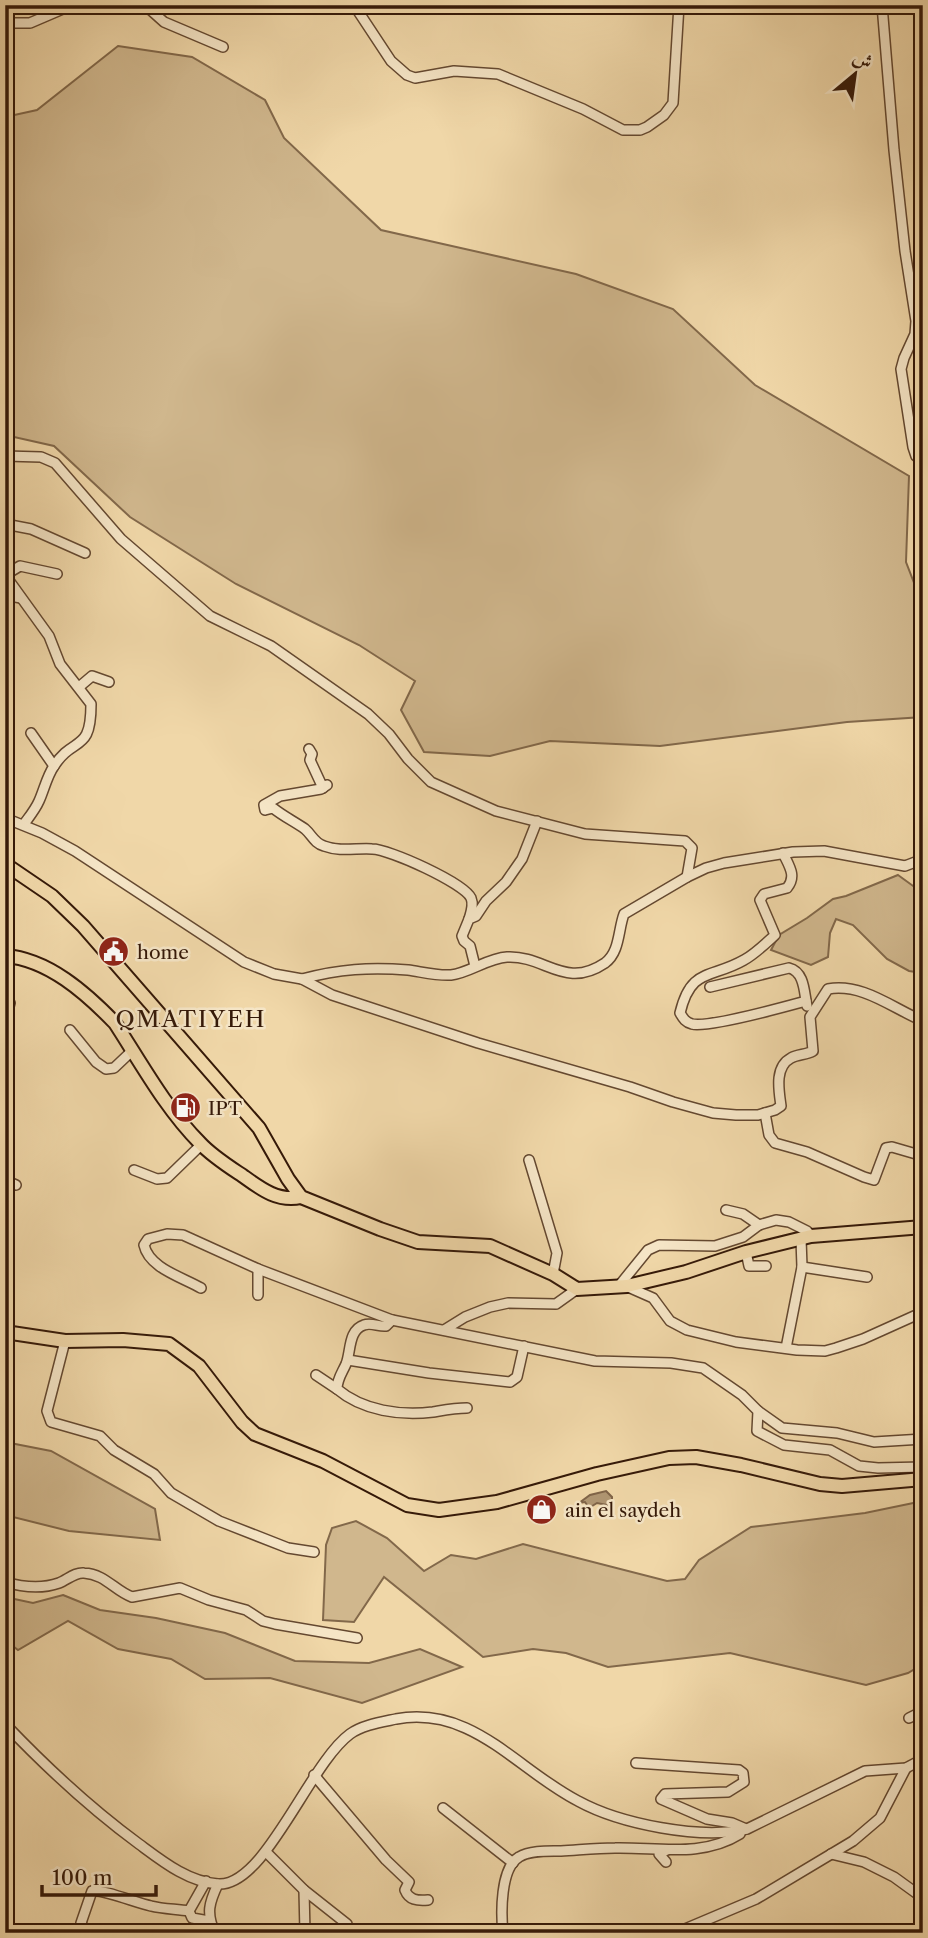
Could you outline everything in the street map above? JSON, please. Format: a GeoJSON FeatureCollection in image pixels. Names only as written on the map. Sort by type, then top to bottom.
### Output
{"type":"FeatureCollection","features":[{"type":"Feature","properties":{"kind":"main road"},"geometry":{"type":"LineString","coordinates":[[5,864],[52,896],[83,926],[259,1128],[288,1180],[301,1197]]}},
{"type":"Feature","properties":{"kind":"main road"},"geometry":{"type":"LineString","coordinates":[[5,956],[31,960],[80,991],[115,1023],[171,1108],[201,1145],[254,1184],[279,1198],[301,1197],[418,1242],[490,1246],[553,1274],[577,1289],[622,1287],[806,1238],[923,1227]]}},
{"type":"Feature","properties":{"kind":"main road"},"geometry":{"type":"LineString","coordinates":[[5,1332],[65,1341],[158,1342],[176,1348],[199,1366],[242,1422],[255,1434],[323,1461],[407,1505],[439,1510],[497,1502],[633,1465],[682,1457],[741,1465],[820,1484],[842,1486],[923,1479]]}},
{"type":"Feature","properties":{"kind":"street"},"geometry":{"type":"LineString","coordinates":[[5,23],[30,23],[72,5]]}},
{"type":"Feature","properties":{"kind":"street"},"geometry":{"type":"LineString","coordinates":[[145,5],[164,22],[223,47]]}},
{"type":"Feature","properties":{"kind":"street"},"geometry":{"type":"LineString","coordinates":[[354,5],[391,61],[407,75],[415,78],[454,71],[498,74],[583,109],[623,130],[632,131],[647,127],[664,116],[673,103],[679,5]]}},
{"type":"Feature","properties":{"kind":"street"},"geometry":{"type":"LineString","coordinates":[[882,5],[895,164],[916,321],[915,334],[901,369],[913,447],[916,456],[923,461]]}},
{"type":"Feature","properties":{"kind":"street"},"geometry":{"type":"LineString","coordinates":[[5,456],[41,457],[55,463],[121,540],[210,616],[271,646],[368,714],[390,734],[408,759],[431,782],[496,811],[585,834],[685,841],[692,848],[687,877]]}},
{"type":"Feature","properties":{"kind":"street"},"geometry":{"type":"LineString","coordinates":[[5,524],[31,529],[85,553]]}},
{"type":"Feature","properties":{"kind":"street"},"geometry":{"type":"LineString","coordinates":[[24,824],[38,805],[54,766],[85,740],[89,730],[91,704],[61,664],[49,636],[5,575],[20,566],[57,574]]}},
{"type":"Feature","properties":{"kind":"street"},"geometry":{"type":"LineString","coordinates":[[5,595],[21,598]]}},
{"type":"Feature","properties":{"kind":"street"},"geometry":{"type":"LineString","coordinates":[[79,687],[92,676],[109,682]]}},
{"type":"Feature","properties":{"kind":"street"},"geometry":{"type":"LineString","coordinates":[[31,733],[54,766]]}},
{"type":"Feature","properties":{"kind":"street"},"geometry":{"type":"LineString","coordinates":[[309,749],[312,754],[310,760],[325,787],[280,796],[264,805],[265,810],[274,808],[307,830],[313,840],[323,846],[342,850],[370,848],[382,851],[435,873],[465,890],[472,906],[462,936],[471,946],[475,966]]}},
{"type":"Feature","properties":{"kind":"street"},"geometry":{"type":"LineString","coordinates":[[5,818],[24,824],[75,851],[244,962],[274,974],[302,979],[332,995],[673,1102],[724,1114],[758,1115],[781,1106],[778,1080],[784,1064],[790,1058],[813,1051],[810,1017],[800,974],[789,968],[710,987]]}},
{"type":"Feature","properties":{"kind":"street"},"geometry":{"type":"LineString","coordinates":[[469,919],[476,916],[522,859],[537,821]]}},
{"type":"Feature","properties":{"kind":"street"},"geometry":{"type":"LineString","coordinates":[[302,979],[333,971],[356,969],[408,970],[447,975],[508,957],[581,974],[607,962],[612,956],[624,914],[687,877],[713,866],[783,853],[824,851],[905,866],[923,859]]}},
{"type":"Feature","properties":{"kind":"street"},"geometry":{"type":"LineString","coordinates":[[783,853],[793,875],[792,881],[787,888],[764,894],[760,900],[775,935],[743,960],[694,980],[683,999],[680,1013],[684,1020],[693,1024],[806,1001]]}},
{"type":"Feature","properties":{"kind":"street"},"geometry":{"type":"LineString","coordinates":[[810,1017],[828,989],[838,987],[865,991],[895,1009],[923,1021]]}},
{"type":"Feature","properties":{"kind":"street"},"geometry":{"type":"LineString","coordinates":[[5,996],[10,1003],[5,1021]]}},
{"type":"Feature","properties":{"kind":"street"},"geometry":{"type":"LineString","coordinates":[[70,1030],[96,1062],[106,1069],[114,1068],[133,1050]]}},
{"type":"Feature","properties":{"kind":"street"},"geometry":{"type":"LineString","coordinates":[[765,1113],[769,1135],[775,1143],[807,1152],[874,1180],[886,1148],[892,1147],[923,1156]]}},
{"type":"Feature","properties":{"kind":"street"},"geometry":{"type":"LineString","coordinates":[[134,1170],[158,1179],[167,1178],[201,1145]]}},
{"type":"Feature","properties":{"kind":"street"},"geometry":{"type":"LineString","coordinates":[[529,1160],[557,1253],[553,1274]]}},
{"type":"Feature","properties":{"kind":"street"},"geometry":{"type":"LineString","coordinates":[[5,1180],[16,1185]]}},
{"type":"Feature","properties":{"kind":"street"},"geometry":{"type":"LineString","coordinates":[[726,1210],[743,1214],[759,1225]]}},
{"type":"Feature","properties":{"kind":"street"},"geometry":{"type":"LineString","coordinates":[[786,1348],[807,1231],[789,1222],[776,1220],[759,1225],[743,1237],[715,1246],[659,1245],[648,1250],[622,1287],[653,1298],[670,1321],[687,1330],[736,1342],[786,1348],[825,1351],[863,1339],[923,1312]]}},
{"type":"Feature","properties":{"kind":"street"},"geometry":{"type":"LineString","coordinates":[[201,1287],[150,1258],[144,1245],[148,1239],[167,1234],[183,1235],[258,1269],[392,1320],[595,1361],[671,1363],[703,1368],[782,1428],[837,1433],[874,1442],[923,1439]]}},
{"type":"Feature","properties":{"kind":"street"},"geometry":{"type":"LineString","coordinates":[[746,1252],[748,1266],[766,1266]]}},
{"type":"Feature","properties":{"kind":"street"},"geometry":{"type":"LineString","coordinates":[[802,1268],[867,1277]]}},
{"type":"Feature","properties":{"kind":"street"},"geometry":{"type":"LineString","coordinates":[[258,1269],[258,1295]]}},
{"type":"Feature","properties":{"kind":"street"},"geometry":{"type":"LineString","coordinates":[[444,1330],[465,1317],[490,1307],[508,1303],[556,1304],[577,1289]]}},
{"type":"Feature","properties":{"kind":"street"},"geometry":{"type":"LineString","coordinates":[[337,1390],[348,1360],[352,1337],[359,1328],[370,1324],[382,1327],[392,1320]]}},
{"type":"Feature","properties":{"kind":"street"},"geometry":{"type":"LineString","coordinates":[[65,1341],[47,1411],[51,1422],[100,1436],[114,1450],[154,1474],[171,1493],[219,1521],[288,1548],[314,1552]]}},
{"type":"Feature","properties":{"kind":"street"},"geometry":{"type":"LineString","coordinates":[[348,1360],[510,1382],[517,1377],[524,1346]]}},
{"type":"Feature","properties":{"kind":"street"},"geometry":{"type":"LineString","coordinates":[[316,1375],[354,1401],[382,1411],[408,1413],[467,1408]]}},
{"type":"Feature","properties":{"kind":"street"},"geometry":{"type":"LineString","coordinates":[[758,1411],[757,1432],[784,1445],[830,1450],[859,1466],[923,1467]]}},
{"type":"Feature","properties":{"kind":"street"},"geometry":{"type":"LineString","coordinates":[[5,1582],[35,1587],[59,1583],[85,1573],[110,1582],[132,1597],[180,1588],[209,1600],[246,1610],[275,1625],[357,1638]]}},
{"type":"Feature","properties":{"kind":"street"},"geometry":{"type":"LineString","coordinates":[[909,1718],[923,1711]]}},
{"type":"Feature","properties":{"kind":"street"},"geometry":{"type":"LineString","coordinates":[[7,1727],[99,1814],[171,1867],[185,1875],[218,1884],[233,1883],[245,1875],[266,1852],[314,1775],[351,1733],[397,1719],[431,1717],[459,1723],[570,1797],[606,1813],[683,1831],[729,1833],[747,1829]]}},
{"type":"Feature","properties":{"kind":"street"},"geometry":{"type":"LineString","coordinates":[[503,1933],[501,1907],[507,1876],[520,1856],[613,1847],[696,1850],[728,1841],[747,1829],[865,1772],[906,1768],[923,1759]]}},
{"type":"Feature","properties":{"kind":"street"},"geometry":{"type":"LineString","coordinates":[[636,1763],[739,1770],[743,1773],[744,1782],[728,1792],[665,1794],[661,1800],[707,1819],[732,1823],[747,1829]]}},
{"type":"Feature","properties":{"kind":"street"},"geometry":{"type":"LineString","coordinates":[[666,1933],[688,1931],[756,1899],[853,1841],[880,1818],[906,1768]]}},
{"type":"Feature","properties":{"kind":"street"},"geometry":{"type":"LineString","coordinates":[[314,1775],[386,1860],[409,1882],[405,1889],[407,1895],[417,1901],[428,1900]]}},
{"type":"Feature","properties":{"kind":"street"},"geometry":{"type":"LineString","coordinates":[[443,1808],[513,1863]]}},
{"type":"Feature","properties":{"kind":"street"},"geometry":{"type":"LineString","coordinates":[[666,1862],[659,1854],[669,1849]]}},
{"type":"Feature","properties":{"kind":"street"},"geometry":{"type":"LineString","coordinates":[[266,1852],[304,1890],[347,1924]]}},
{"type":"Feature","properties":{"kind":"street"},"geometry":{"type":"LineString","coordinates":[[831,1854],[864,1862],[894,1877],[923,1898]]}},
{"type":"Feature","properties":{"kind":"street"},"geometry":{"type":"LineString","coordinates":[[189,1911],[206,1881]]}},
{"type":"Feature","properties":{"kind":"street"},"geometry":{"type":"LineString","coordinates":[[215,1933],[209,1921],[209,1903],[218,1884]]}},
{"type":"Feature","properties":{"kind":"street"},"geometry":{"type":"LineString","coordinates":[[86,1933],[81,1923],[92,1891],[96,1889],[154,1907],[189,1911]]}},
{"type":"Feature","properties":{"kind":"street"},"geometry":{"type":"LineString","coordinates":[[304,1890],[305,1933]]}},
{"type":"Feature","properties":{"kind":"street"},"geometry":{"type":"LineString","coordinates":[[189,1911],[192,1919],[209,1921]]}},
{"type":"Feature","properties":{"kind":"shaded area"},"geometry":{"type":"Polygon","coordinates":[[[118,46],[192,57],[265,100],[284,138],[381,230],[576,274],[673,309],[755,385],[909,476],[906,562],[923,606],[923,717],[847,722],[660,746],[550,741],[490,756],[424,752],[401,710],[415,681],[359,645],[236,584],[130,517],[54,446],[5,435],[5,117],[37,110],[118,46]]]}},
{"type":"Feature","properties":{"kind":"shaded area"},"geometry":{"type":"Polygon","coordinates":[[[898,875],[920,891],[923,890],[923,973],[909,971],[887,959],[853,925],[836,919],[830,933],[828,957],[811,965],[771,950],[779,935],[833,899],[898,875]]]}},
{"type":"Feature","properties":{"kind":"shaded area"},"geometry":{"type":"Polygon","coordinates":[[[5,1442],[51,1451],[155,1509],[160,1540],[69,1531],[5,1515],[5,1442]]]}},
{"type":"Feature","properties":{"kind":"shaded area"},"geometry":{"type":"Polygon","coordinates":[[[606,1491],[612,1497],[612,1503],[597,1503],[589,1508],[585,1502],[579,1503],[590,1495],[606,1491]]]}},
{"type":"Feature","properties":{"kind":"shaded area"},"geometry":{"type":"Polygon","coordinates":[[[923,1501],[923,1664],[908,1673],[866,1685],[730,1653],[608,1667],[566,1653],[533,1649],[483,1657],[384,1577],[354,1622],[323,1620],[326,1545],[332,1528],[356,1521],[387,1538],[424,1571],[451,1555],[476,1559],[523,1544],[667,1581],[685,1579],[699,1560],[751,1527],[865,1513],[923,1501]]]}},
{"type":"Feature","properties":{"kind":"shaded area"},"geometry":{"type":"Polygon","coordinates":[[[63,1595],[100,1610],[156,1618],[225,1633],[295,1661],[369,1663],[420,1649],[462,1667],[362,1703],[270,1678],[205,1679],[171,1659],[118,1649],[68,1621],[18,1650],[5,1640],[5,1597],[33,1603],[63,1595]]]}},
{"type":"Feature","properties":{"kind":"place","name":"home"},"geometry":{"type":"Point","coordinates":[114,952]}},
{"type":"Feature","properties":{"kind":"place","name":"IPT"},"geometry":{"type":"Point","coordinates":[185,1108]}},
{"type":"Feature","properties":{"kind":"place","name":"ain el saydeh"},"geometry":{"type":"Point","coordinates":[542,1510]}},
{"type":"Feature","properties":{"kind":"district","name":"QMATIYEH"},"geometry":{"type":"Point","coordinates":[191,1019]}}]}
